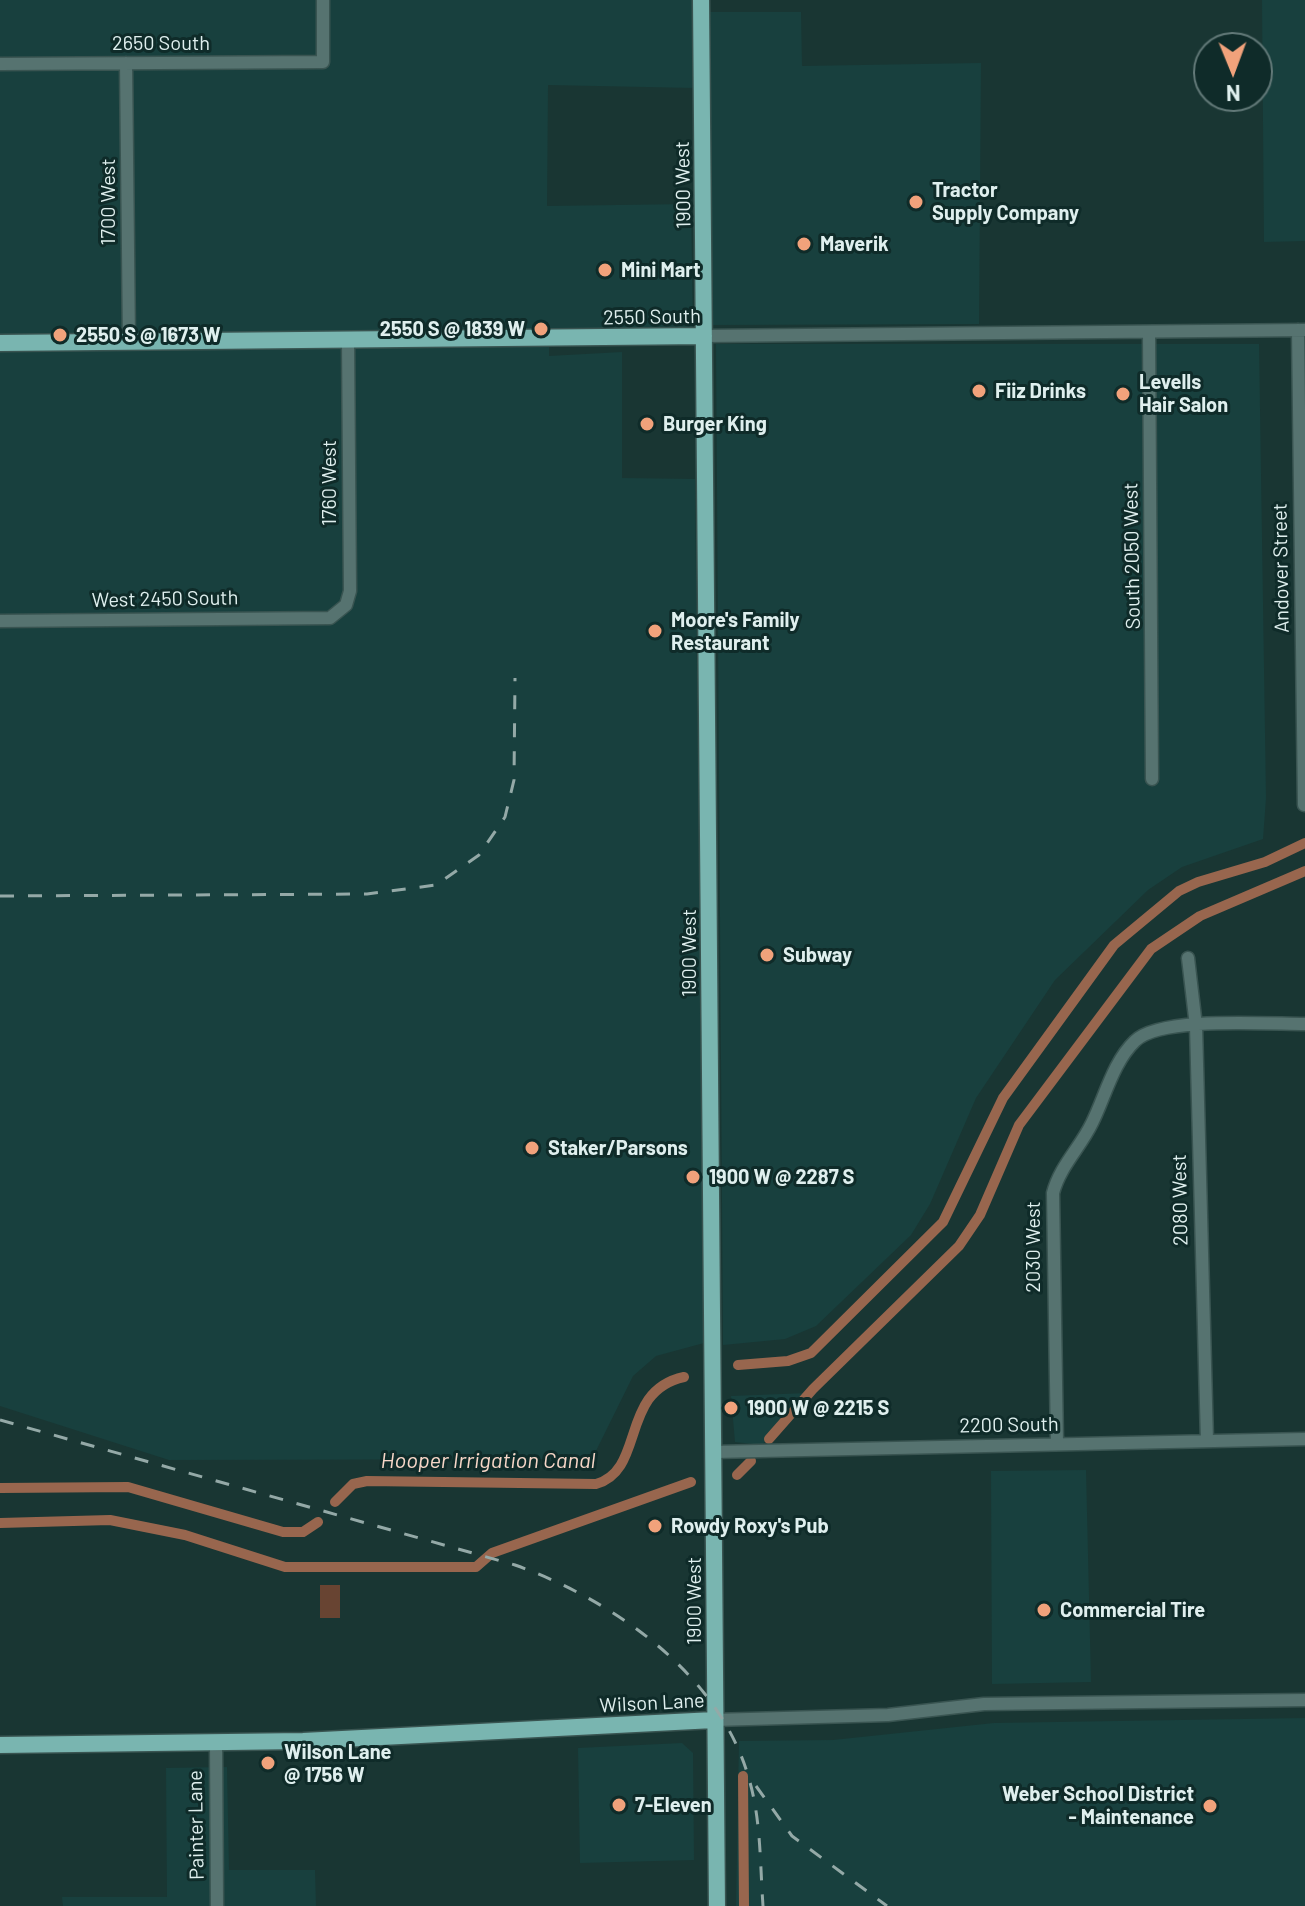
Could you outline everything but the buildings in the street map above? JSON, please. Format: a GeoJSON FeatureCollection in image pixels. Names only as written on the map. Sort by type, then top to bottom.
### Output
{"type":"FeatureCollection","features":[{"type":"Feature","properties":{"kind":"main road","name":"1900 West"},"geometry":{"type":"LineString","coordinates":[[701,0],[717,1906]]}},
{"type":"Feature","properties":{"kind":"main road","name":"2550 South"},"geometry":{"type":"LineString","coordinates":[[0,343],[704,336]]}},
{"type":"Feature","properties":{"kind":"main road","name":"Wilson Lane"},"geometry":{"type":"LineString","coordinates":[[0,1745],[216,1743],[714,1720]]}},
{"type":"Feature","properties":{"kind":"street","name":"2650 South"},"geometry":{"type":"LineString","coordinates":[[0,64],[323,62],[323,0]]}},
{"type":"Feature","properties":{"kind":"street","name":"1700 West"},"geometry":{"type":"LineString","coordinates":[[126,63],[129,342]]}},
{"type":"Feature","properties":{"kind":"street","name":"2550 South"},"geometry":{"type":"LineString","coordinates":[[704,336],[1301,330]]}},
{"type":"Feature","properties":{"kind":"street","name":"Andover Street"},"geometry":{"type":"LineString","coordinates":[[1301,330],[1304,805]]}},
{"type":"Feature","properties":{"kind":"street","name":"South 2050 West"},"geometry":{"type":"LineString","coordinates":[[1149,333],[1152,779]]}},
{"type":"Feature","properties":{"kind":"street","name":"1760 West"},"geometry":{"type":"LineString","coordinates":[[330,618],[346,605],[350,591],[348,340]]}},
{"type":"Feature","properties":{"kind":"street","name":"West 2450 South"},"geometry":{"type":"LineString","coordinates":[[0,621],[330,618]]}},
{"type":"Feature","properties":{"kind":"street","name":"2080 West"},"geometry":{"type":"LineString","coordinates":[[1188,958],[1196,1026],[1207,1441]]}},
{"type":"Feature","properties":{"kind":"street","name":"2030 West"},"geometry":{"type":"LineString","coordinates":[[1057,1444],[1051,1221],[1058,1173],[1086,1135],[1124,1053],[1137,1038],[1168,1027],[1305,1024]]}},
{"type":"Feature","properties":{"kind":"street","name":"2200 South"},"geometry":{"type":"LineString","coordinates":[[714,1452],[1305,1439]]}},
{"type":"Feature","properties":{"kind":"street","name":"Wilson Lane"},"geometry":{"type":"LineString","coordinates":[[714,1720],[888,1715],[984,1704],[1305,1700]]}},
{"type":"Feature","properties":{"kind":"street","name":"Painter Lane"},"geometry":{"type":"LineString","coordinates":[[216,1743],[217,1906]]}},
{"type":"Feature","properties":{"kind":"shaded area"},"geometry":{"type":"Polygon","coordinates":[[[0,0],[694,0],[695,88],[548,85],[547,206],[691,204],[693,329],[549,332],[549,356],[622,352],[622,478],[695,479],[704,1343],[656,1356],[633,1376],[592,1459],[169,1460],[0,1406],[0,0]]]}},
{"type":"Feature","properties":{"kind":"shaded area"},"geometry":{"type":"Polygon","coordinates":[[[1262,0],[1305,0],[1305,241],[1264,242],[1263,112],[1273,112],[1273,32],[1262,32],[1262,0]]]}},
{"type":"Feature","properties":{"kind":"shaded area"},"geometry":{"type":"Polygon","coordinates":[[[710,12],[801,12],[802,66],[981,63],[979,324],[713,325],[710,12]]]}},
{"type":"Feature","properties":{"kind":"shaded area"},"geometry":{"type":"Polygon","coordinates":[[[716,344],[1259,344],[1266,798],[1263,839],[1182,867],[1148,890],[1055,980],[976,1098],[930,1204],[911,1235],[816,1326],[785,1339],[723,1345],[716,344]]]}},
{"type":"Feature","properties":{"kind":"shaded area"},"geometry":{"type":"Polygon","coordinates":[[[808,1393],[762,1445],[735,1442],[731,1396],[808,1393]]]}},
{"type":"Feature","properties":{"kind":"shaded area"},"geometry":{"type":"Polygon","coordinates":[[[1086,1470],[1091,1682],[992,1684],[991,1471],[1086,1470]]]}},
{"type":"Feature","properties":{"kind":"shaded area"},"geometry":{"type":"Polygon","coordinates":[[[320,1585],[340,1585],[340,1618],[320,1618],[320,1585]]]}},
{"type":"Feature","properties":{"kind":"shaded area"},"geometry":{"type":"Polygon","coordinates":[[[1305,1718],[1305,1906],[736,1906],[739,1741],[833,1740],[994,1723],[1305,1718]]]}},
{"type":"Feature","properties":{"kind":"shaded area"},"geometry":{"type":"Polygon","coordinates":[[[682,1743],[693,1753],[694,1860],[580,1863],[578,1748],[682,1743]]]}},
{"type":"Feature","properties":{"kind":"shaded area"},"geometry":{"type":"Polygon","coordinates":[[[227,1767],[229,1870],[315,1870],[316,1906],[63,1906],[62,1897],[167,1897],[166,1768],[227,1767]]]}},
{"type":"Feature","properties":{"kind":"waterway","name":"Hooper Irrigation Canal"},"geometry":{"type":"LineString","coordinates":[[738,1365],[788,1361],[811,1353],[943,1222],[1003,1098],[1114,945],[1179,891],[1198,882],[1265,862],[1305,843]]}},
{"type":"Feature","properties":{"kind":"waterway"},"geometry":{"type":"LineString","coordinates":[[769,1439],[813,1389],[959,1246],[980,1215],[1019,1125],[1151,949],[1200,916],[1305,871]]}},
{"type":"Feature","properties":{"kind":"waterway","name":"Hooper Irrigation Canal"},"geometry":{"type":"LineString","coordinates":[[335,1502],[353,1484],[367,1481],[596,1484],[611,1476],[622,1463],[650,1398],[664,1385],[684,1377]]}},
{"type":"Feature","properties":{"kind":"waterway"},"geometry":{"type":"LineString","coordinates":[[737,1475],[751,1461]]}},
{"type":"Feature","properties":{"kind":"waterway"},"geometry":{"type":"LineString","coordinates":[[0,1523],[110,1520],[185,1535],[285,1567],[476,1567],[492,1553],[691,1482]]}},
{"type":"Feature","properties":{"kind":"waterway","name":"Hooper Irrigation Canal"},"geometry":{"type":"LineString","coordinates":[[0,1488],[128,1487],[283,1532],[303,1532],[318,1522]]}},
{"type":"Feature","properties":{"kind":"waterway"},"geometry":{"type":"LineString","coordinates":[[743,1776],[744,1906]]}},
{"type":"Feature","properties":{"kind":"railway"},"geometry":{"type":"LineString","coordinates":[[0,896],[367,894],[436,885],[479,855],[505,817],[514,780],[515,678]]}},
{"type":"Feature","properties":{"kind":"railway"},"geometry":{"type":"LineString","coordinates":[[0,1420],[515,1565],[589,1598],[624,1620],[688,1674],[714,1706],[735,1741],[756,1810],[763,1906]]}},
{"type":"Feature","properties":{"kind":"railway"},"geometry":{"type":"LineString","coordinates":[[756,1786],[792,1836],[887,1906]]}},
{"type":"Feature","properties":{"kind":"place","name":"Tractor Supply Company"},"geometry":{"type":"Point","coordinates":[916,202]}},
{"type":"Feature","properties":{"kind":"place","name":"Maverik"},"geometry":{"type":"Point","coordinates":[804,244]}},
{"type":"Feature","properties":{"kind":"place","name":"Mini Mart"},"geometry":{"type":"Point","coordinates":[605,270]}},
{"type":"Feature","properties":{"kind":"place","name":"2550 S @ 1839 W"},"geometry":{"type":"Point","coordinates":[541,329]}},
{"type":"Feature","properties":{"kind":"place","name":"2550 S @ 1673 W"},"geometry":{"type":"Point","coordinates":[60,335]}},
{"type":"Feature","properties":{"kind":"place","name":"Fiiz Drinks"},"geometry":{"type":"Point","coordinates":[979,391]}},
{"type":"Feature","properties":{"kind":"place","name":"Levells Hair Salon"},"geometry":{"type":"Point","coordinates":[1123,394]}},
{"type":"Feature","properties":{"kind":"place","name":"Burger King"},"geometry":{"type":"Point","coordinates":[647,424]}},
{"type":"Feature","properties":{"kind":"place","name":"Moore's Family Restaurant"},"geometry":{"type":"Point","coordinates":[655,631]}},
{"type":"Feature","properties":{"kind":"place","name":"Subway"},"geometry":{"type":"Point","coordinates":[767,955]}},
{"type":"Feature","properties":{"kind":"place","name":"Staker/Parsons"},"geometry":{"type":"Point","coordinates":[532,1148]}},
{"type":"Feature","properties":{"kind":"place","name":"1900 W @ 2287 S"},"geometry":{"type":"Point","coordinates":[693,1177]}},
{"type":"Feature","properties":{"kind":"place","name":"1900 W @ 2215 S"},"geometry":{"type":"Point","coordinates":[731,1408]}},
{"type":"Feature","properties":{"kind":"place","name":"Rowdy Roxy's Pub"},"geometry":{"type":"Point","coordinates":[655,1526]}},
{"type":"Feature","properties":{"kind":"place","name":"Commercial Tire"},"geometry":{"type":"Point","coordinates":[1044,1610]}},
{"type":"Feature","properties":{"kind":"place","name":"Wilson Lane @ 1756 W"},"geometry":{"type":"Point","coordinates":[268,1763]}},
{"type":"Feature","properties":{"kind":"place","name":"7-Eleven"},"geometry":{"type":"Point","coordinates":[619,1805]}},
{"type":"Feature","properties":{"kind":"place","name":"Weber School District - Maintenance"},"geometry":{"type":"Point","coordinates":[1210,1806]}}]}
